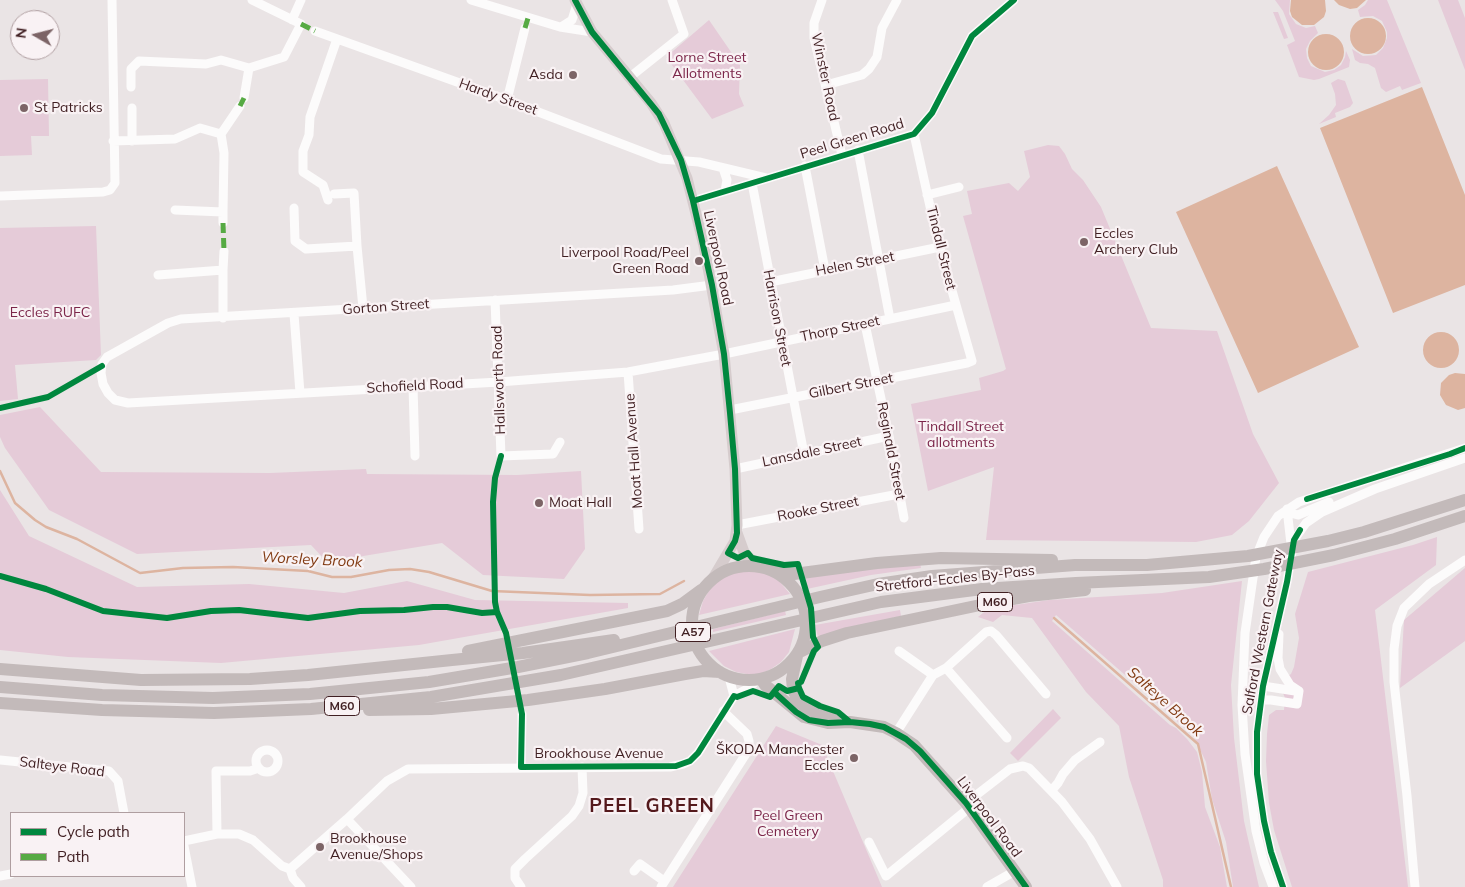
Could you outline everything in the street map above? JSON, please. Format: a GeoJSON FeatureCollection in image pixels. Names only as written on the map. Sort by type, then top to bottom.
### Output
{"type":"FeatureCollection","features":[{"type":"Feature","properties":{"kind":"highway","name":"Stretford-Eccles By-Pass"},"geometry":{"type":"LineString","coordinates":[[676,632],[878,584],[932,576],[1075,566],[1146,565],[1248,556],[1328,541],[1401,522],[1465,500]]}},
{"type":"Feature","properties":{"kind":"highway","name":"Stretford-Eccles By-Pass"},"geometry":{"type":"LineString","coordinates":[[327,708],[480,690],[561,675],[881,602],[982,589],[1076,582],[1170,580],[1209,577],[1264,569],[1334,555],[1396,539],[1465,516]]}},
{"type":"Feature","properties":{"kind":"highway","name":"M60"},"geometry":{"type":"LineString","coordinates":[[767,569],[794,574],[897,561],[960,558],[1032,559],[1146,565]]}},
{"type":"Feature","properties":{"kind":"highway"},"geometry":{"type":"LineString","coordinates":[[407,664],[648,615],[677,607],[725,571],[736,568],[767,569]]}},
{"type":"Feature","properties":{"kind":"highway","name":"A57"},"geometry":{"type":"LineString","coordinates":[[709,583],[696,604],[692,618],[697,646],[704,658],[725,674],[738,679],[759,680],[779,672],[790,664],[798,653],[806,630],[805,608],[799,595],[791,583],[767,569]]}},
{"type":"Feature","properties":{"kind":"highway","name":"M60"},"geometry":{"type":"LineString","coordinates":[[798,653],[822,641],[846,633],[985,604],[1030,596],[1170,580]]}},
{"type":"Feature","properties":{"kind":"highway","name":"M60"},"geometry":{"type":"LineString","coordinates":[[0,687],[43,692],[170,698],[279,696],[429,682],[526,666],[676,632]]}},
{"type":"Feature","properties":{"kind":"highway"},"geometry":{"type":"LineString","coordinates":[[0,669],[102,678],[205,680],[308,675],[523,653],[676,632]]}},
{"type":"Feature","properties":{"kind":"highway","name":"Liverpool Road"},"geometry":{"type":"LineString","coordinates":[[798,653],[792,679],[793,690],[798,700],[806,708],[850,722]]}},
{"type":"Feature","properties":{"kind":"highway"},"geometry":{"type":"LineString","coordinates":[[327,708],[390,711],[492,704],[560,696],[703,671],[725,674]]}},
{"type":"Feature","properties":{"kind":"highway","name":"Liverpool Road"},"geometry":{"type":"LineString","coordinates":[[759,680],[804,717],[828,723],[850,722],[884,727],[896,733],[920,751],[967,805],[1026,887]]}},
{"type":"Feature","properties":{"kind":"highway","name":"M60"},"geometry":{"type":"LineString","coordinates":[[0,703],[171,713],[250,712],[327,708]]}},
{"type":"Feature","properties":{"kind":"main road","name":"Liverpool Road"},"geometry":{"type":"LineString","coordinates":[[576,2],[592,32],[659,114],[681,160],[693,201],[712,284],[724,354],[735,468],[737,529],[735,541],[709,583]]}},
{"type":"Feature","properties":{"kind":"main road","name":"Liverpool Road"},"geometry":{"type":"LineString","coordinates":[[737,529],[745,554],[767,569]]}},
{"type":"Feature","properties":{"kind":"street"},"geometry":{"type":"LineString","coordinates":[[0,196],[103,192],[110,190],[115,182],[112,0]]}},
{"type":"Feature","properties":{"kind":"street"},"geometry":{"type":"LineString","coordinates":[[131,87],[131,69],[139,61],[206,64],[221,60],[249,68],[284,57],[301,24],[252,0]]}},
{"type":"Feature","properties":{"kind":"street"},"geometry":{"type":"LineString","coordinates":[[292,20],[301,0]]}},
{"type":"Feature","properties":{"kind":"street"},"geometry":{"type":"LineString","coordinates":[[471,0],[561,27],[592,32]]}},
{"type":"Feature","properties":{"kind":"street"},"geometry":{"type":"LineString","coordinates":[[630,77],[684,34],[672,0]]}},
{"type":"Feature","properties":{"kind":"street","name":"Winster Road"},"geometry":{"type":"LineString","coordinates":[[822,0],[814,23],[814,38],[842,155]]}},
{"type":"Feature","properties":{"kind":"street"},"geometry":{"type":"LineString","coordinates":[[826,85],[862,75],[870,69],[877,57],[882,28],[897,0]]}},
{"type":"Feature","properties":{"kind":"street","name":"Peel Green Road"},"geometry":{"type":"LineString","coordinates":[[693,201],[914,134],[932,113],[972,36],[1014,0]]}},
{"type":"Feature","properties":{"kind":"street"},"geometry":{"type":"LineString","coordinates":[[561,27],[572,20],[576,2]]}},
{"type":"Feature","properties":{"kind":"street"},"geometry":{"type":"LineString","coordinates":[[507,100],[525,28]]}},
{"type":"Feature","properties":{"kind":"street","name":"Hardy Street"},"geometry":{"type":"LineString","coordinates":[[316,31],[507,100],[662,159],[681,160]]}},
{"type":"Feature","properties":{"kind":"street"},"geometry":{"type":"LineString","coordinates":[[336,39],[310,117],[309,135],[304,151],[303,172],[323,184],[331,197],[354,193],[363,308]]}},
{"type":"Feature","properties":{"kind":"street"},"geometry":{"type":"LineString","coordinates":[[223,223],[224,153],[221,134],[242,102],[249,68]]}},
{"type":"Feature","properties":{"kind":"street"},"geometry":{"type":"LineString","coordinates":[[132,108],[132,141]]}},
{"type":"Feature","properties":{"kind":"street"},"geometry":{"type":"LineString","coordinates":[[113,142],[176,139],[200,128],[221,134]]}},
{"type":"Feature","properties":{"kind":"street","name":"Tindall Street"},"geometry":{"type":"LineString","coordinates":[[914,134],[940,247],[972,361]]}},
{"type":"Feature","properties":{"kind":"street"},"geometry":{"type":"LineString","coordinates":[[858,150],[890,318]]}},
{"type":"Feature","properties":{"kind":"street"},"geometry":{"type":"LineString","coordinates":[[681,160],[699,162],[766,178]]}},
{"type":"Feature","properties":{"kind":"street"},"geometry":{"type":"LineString","coordinates":[[805,166],[825,270]]}},
{"type":"Feature","properties":{"kind":"street"},"geometry":{"type":"LineString","coordinates":[[723,168],[727,180],[725,191]]}},
{"type":"Feature","properties":{"kind":"street","name":"Harrison Street"},"geometry":{"type":"LineString","coordinates":[[752,183],[804,454]]}},
{"type":"Feature","properties":{"kind":"street"},"geometry":{"type":"LineString","coordinates":[[927,195],[959,187]]}},
{"type":"Feature","properties":{"kind":"street"},"geometry":{"type":"LineString","coordinates":[[294,208],[295,241],[306,249],[357,246]]}},
{"type":"Feature","properties":{"kind":"street"},"geometry":{"type":"LineString","coordinates":[[175,210],[223,212]]}},
{"type":"Feature","properties":{"kind":"street","name":"Helen Street"},"geometry":{"type":"LineString","coordinates":[[770,282],[940,247]]}},
{"type":"Feature","properties":{"kind":"street"},"geometry":{"type":"LineString","coordinates":[[223,318],[224,251]]}},
{"type":"Feature","properties":{"kind":"street"},"geometry":{"type":"LineString","coordinates":[[158,275],[223,270]]}},
{"type":"Feature","properties":{"kind":"street","name":"Gorton Street"},"geometry":{"type":"LineString","coordinates":[[108,393],[103,384],[101,373],[102,364],[112,354],[168,323],[181,320],[673,290],[712,284]]}},
{"type":"Feature","properties":{"kind":"street","name":"Hallsworth Road"},"geometry":{"type":"LineString","coordinates":[[495,300],[502,456],[553,454],[560,442]]}},
{"type":"Feature","properties":{"kind":"street","name":"Thorp Street"},"geometry":{"type":"LineString","coordinates":[[724,354],[956,305]]}},
{"type":"Feature","properties":{"kind":"street"},"geometry":{"type":"LineString","coordinates":[[294,314],[300,393]]}},
{"type":"Feature","properties":{"kind":"street","name":"Reginald Street"},"geometry":{"type":"LineString","coordinates":[[866,324],[904,518]]}},
{"type":"Feature","properties":{"kind":"street","name":"Schofield Road"},"geometry":{"type":"LineString","coordinates":[[108,393],[116,400],[128,403],[500,382],[628,372],[724,354]]}},
{"type":"Feature","properties":{"kind":"street","name":"Gilbert Street"},"geometry":{"type":"LineString","coordinates":[[730,410],[972,361]]}},
{"type":"Feature","properties":{"kind":"street","name":"Moat Hall Avenue"},"geometry":{"type":"LineString","coordinates":[[628,372],[639,529]]}},
{"type":"Feature","properties":{"kind":"street"},"geometry":{"type":"LineString","coordinates":[[414,386],[415,456]]}},
{"type":"Feature","properties":{"kind":"street","name":"Lansdale Street"},"geometry":{"type":"LineString","coordinates":[[735,468],[889,436]]}},
{"type":"Feature","properties":{"kind":"street","name":"Salford Western Gateway"},"geometry":{"type":"LineString","coordinates":[[1273,887],[1264,863],[1256,831],[1249,789],[1243,734],[1242,670],[1245,633],[1256,557],[1268,528],[1287,509],[1307,499],[1465,448]]}},
{"type":"Feature","properties":{"kind":"street","name":"Salford Western Gateway"},"geometry":{"type":"LineString","coordinates":[[1283,887],[1271,852],[1258,774],[1257,732],[1263,686],[1296,534],[1311,518],[1356,497],[1465,458]]}},
{"type":"Feature","properties":{"kind":"street","name":"Rooke Street"},"geometry":{"type":"LineString","coordinates":[[737,529],[900,494]]}},
{"type":"Feature","properties":{"kind":"street"},"geometry":{"type":"LineString","coordinates":[[1287,509],[1290,513],[1298,515],[1338,499],[1356,497]]}},
{"type":"Feature","properties":{"kind":"street"},"geometry":{"type":"LineString","coordinates":[[1287,509],[1292,552]]}},
{"type":"Feature","properties":{"kind":"street"},"geometry":{"type":"LineString","coordinates":[[1415,887],[1394,682],[1394,649],[1397,626],[1404,608],[1429,584],[1465,560]]}},
{"type":"Feature","properties":{"kind":"street"},"geometry":{"type":"LineString","coordinates":[[1279,614],[1278,658],[1280,669],[1290,685],[1299,691]]}},
{"type":"Feature","properties":{"kind":"street"},"geometry":{"type":"LineString","coordinates":[[896,733],[934,675],[946,668],[986,632],[991,631],[1046,694]]}},
{"type":"Feature","properties":{"kind":"street"},"geometry":{"type":"LineString","coordinates":[[898,651],[934,675]]}},
{"type":"Feature","properties":{"kind":"street"},"geometry":{"type":"LineString","coordinates":[[946,668],[1007,738]]}},
{"type":"Feature","properties":{"kind":"street"},"geometry":{"type":"LineString","coordinates":[[725,674],[734,696]]}},
{"type":"Feature","properties":{"kind":"street","name":"Brookhouse Avenue"},"geometry":{"type":"LineString","coordinates":[[290,869],[387,781],[408,769],[670,767],[684,764],[698,753],[734,696],[759,680]]}},
{"type":"Feature","properties":{"kind":"street"},"geometry":{"type":"LineString","coordinates":[[1263,686],[1299,691]]}},
{"type":"Feature","properties":{"kind":"street"},"geometry":{"type":"LineString","coordinates":[[1261,700],[1297,704],[1299,691]]}},
{"type":"Feature","properties":{"kind":"street"},"geometry":{"type":"LineString","coordinates":[[634,871],[640,864],[662,884],[749,748],[750,741],[747,734],[723,711]]}},
{"type":"Feature","properties":{"kind":"street"},"geometry":{"type":"LineString","coordinates":[[521,767],[522,714]]}},
{"type":"Feature","properties":{"kind":"street"},"geometry":{"type":"LineString","coordinates":[[1052,790],[1075,760],[1090,746],[1100,742]]}},
{"type":"Feature","properties":{"kind":"street","name":"Salteye Road"},"geometry":{"type":"LineString","coordinates":[[0,760],[109,771],[118,781],[124,812]]}},
{"type":"Feature","properties":{"kind":"street"},"geometry":{"type":"LineString","coordinates":[[521,887],[515,878],[515,869],[572,816],[579,806],[583,793],[582,767]]}},
{"type":"Feature","properties":{"kind":"street"},"geometry":{"type":"LineString","coordinates":[[869,842],[886,876],[1010,769],[1016,767],[1029,768],[1052,790],[1090,839],[1117,887]]}},
{"type":"Feature","properties":{"kind":"street"},"geometry":{"type":"LineString","coordinates":[[218,834],[216,771],[250,771],[259,768]]}},
{"type":"Feature","properties":{"kind":"street"},"geometry":{"type":"LineString","coordinates":[[347,819],[411,887]]}},
{"type":"Feature","properties":{"kind":"street"},"geometry":{"type":"LineString","coordinates":[[185,840],[218,834],[239,834],[253,840],[282,866],[290,869],[293,878],[301,887]]}},
{"type":"Feature","properties":{"kind":"street"},"geometry":{"type":"LineString","coordinates":[[185,851],[192,887]]}},
{"type":"Feature","properties":{"kind":"street"},"geometry":{"type":"LineString","coordinates":[[987,887],[1015,871]]}},
{"type":"Feature","properties":{"kind":"green space"},"geometry":{"type":"Polygon","coordinates":[[[1275,0],[1290,0],[1289,14],[1296,24],[1306,28],[1315,26],[1318,33],[1310,41],[1306,49],[1307,58],[1311,66],[1325,72],[1334,70],[1341,65],[1346,51],[1350,60],[1349,67],[1314,80],[1299,77],[1287,45],[1295,41],[1283,11],[1275,0]]]}},
{"type":"Feature","properties":{"kind":"green space"},"geometry":{"type":"Polygon","coordinates":[[[1368,0],[1387,0],[1421,83],[1402,90],[1400,86],[1386,92],[1381,88],[1375,68],[1355,60],[1352,49],[1363,56],[1376,55],[1383,48],[1387,38],[1387,32],[1382,21],[1373,16],[1360,17],[1358,10],[1368,0]]]}},
{"type":"Feature","properties":{"kind":"green space"},"geometry":{"type":"Polygon","coordinates":[[[1438,0],[1458,0],[1465,18],[1465,70],[1438,0]]]}},
{"type":"Feature","properties":{"kind":"green space"},"geometry":{"type":"Polygon","coordinates":[[[1273,12],[1278,12],[1288,38],[1284,39],[1273,12]]]}},
{"type":"Feature","properties":{"kind":"green space","name":"Lorne Street Allotments"},"geometry":{"type":"Polygon","coordinates":[[[709,20],[740,65],[739,94],[744,106],[712,119],[666,57],[709,20]]]}},
{"type":"Feature","properties":{"kind":"green space","name":"St Patricks"},"geometry":{"type":"Polygon","coordinates":[[[48,79],[49,136],[31,136],[32,155],[0,156],[0,80],[48,79]]]}},
{"type":"Feature","properties":{"kind":"green space"},"geometry":{"type":"Polygon","coordinates":[[[1338,79],[1345,81],[1353,103],[1350,107],[1335,113],[1336,117],[1319,124],[1336,105],[1331,83],[1338,79]]]}},
{"type":"Feature","properties":{"kind":"green space","name":"Tindall Street allotments"},"geometry":{"type":"Polygon","coordinates":[[[1048,145],[1059,146],[1072,169],[1083,180],[1101,207],[1151,328],[1217,331],[1253,434],[1279,483],[1249,521],[1232,535],[1196,542],[986,540],[994,467],[928,491],[911,404],[981,390],[979,378],[1006,369],[963,216],[972,214],[967,191],[1009,183],[1018,191],[1030,177],[1024,151],[1048,145]]]}},
{"type":"Feature","properties":{"kind":"green space","name":"Eccles RUFC"},"geometry":{"type":"Polygon","coordinates":[[[96,226],[101,355],[96,360],[15,365],[14,354],[18,399],[0,401],[0,228],[96,226]]]}},
{"type":"Feature","properties":{"kind":"green space"},"geometry":{"type":"Polygon","coordinates":[[[40,407],[101,472],[270,473],[366,469],[367,474],[517,475],[581,471],[585,549],[564,579],[483,575],[442,543],[327,562],[311,545],[137,554],[49,510],[5,448],[0,437],[0,415],[40,407]]]}},
{"type":"Feature","properties":{"kind":"green space"},"geometry":{"type":"Polygon","coordinates":[[[0,490],[29,536],[137,587],[249,584],[344,593],[407,581],[475,600],[628,603],[628,608],[419,645],[221,663],[68,657],[0,650],[0,490]]]}},
{"type":"Feature","properties":{"kind":"green space"},"geometry":{"type":"Polygon","coordinates":[[[1437,537],[1436,565],[1375,610],[1408,887],[1292,887],[1274,830],[1269,803],[1266,761],[1267,734],[1269,715],[1276,710],[1284,710],[1284,683],[1282,680],[1291,674],[1294,667],[1299,638],[1295,614],[1308,572],[1437,537]]]}},
{"type":"Feature","properties":{"kind":"green space"},"geometry":{"type":"Polygon","coordinates":[[[920,563],[921,568],[871,575],[807,589],[805,576],[920,563]]]}},
{"type":"Feature","properties":{"kind":"green space"},"geometry":{"type":"Polygon","coordinates":[[[751,568],[770,575],[780,582],[790,594],[699,615],[703,601],[711,587],[724,574],[733,569],[751,568]]]}},
{"type":"Feature","properties":{"kind":"green space"},"geometry":{"type":"Polygon","coordinates":[[[1465,568],[1465,641],[1400,688],[1404,620],[1465,568]]]}},
{"type":"Feature","properties":{"kind":"green space"},"geometry":{"type":"Polygon","coordinates":[[[1242,581],[1231,685],[1234,738],[1244,821],[1259,887],[1233,887],[1226,842],[1212,799],[1206,762],[1194,737],[1056,615],[1052,621],[1170,725],[1176,728],[1197,752],[1202,772],[1205,807],[1220,847],[1227,887],[1163,887],[1163,880],[1129,777],[1119,726],[1086,692],[1032,618],[1002,615],[993,622],[978,617],[988,609],[1049,600],[1162,593],[1242,581]]]}},
{"type":"Feature","properties":{"kind":"green space"},"geometry":{"type":"Polygon","coordinates":[[[900,610],[901,616],[818,637],[815,625],[900,610]]]}},
{"type":"Feature","properties":{"kind":"green space"},"geometry":{"type":"Polygon","coordinates":[[[785,611],[786,615],[713,632],[713,629],[785,611]]]}},
{"type":"Feature","properties":{"kind":"green space"},"geometry":{"type":"Polygon","coordinates":[[[795,629],[789,652],[781,662],[760,674],[736,672],[724,666],[709,651],[795,629]]]}},
{"type":"Feature","properties":{"kind":"green space"},"geometry":{"type":"Polygon","coordinates":[[[1053,709],[1061,718],[1018,761],[1010,753],[1053,709]]]}},
{"type":"Feature","properties":{"kind":"green space","name":"Peel Green Cemetery"},"geometry":{"type":"Polygon","coordinates":[[[776,726],[822,745],[882,887],[673,887],[776,726]]]}},
{"type":"Feature","properties":{"kind":"shaded area"},"geometry":{"type":"Polygon","coordinates":[[[1291,0],[1325,0],[1326,11],[1324,17],[1314,25],[1302,25],[1292,17],[1290,11],[1291,0]]]}},
{"type":"Feature","properties":{"kind":"shaded area"},"geometry":{"type":"Polygon","coordinates":[[[1334,0],[1366,0],[1357,8],[1350,9],[1339,5],[1334,0]]]}},
{"type":"Feature","properties":{"kind":"shaded area"},"geometry":{"type":"Polygon","coordinates":[[[1368,18],[1375,19],[1381,23],[1385,29],[1385,43],[1381,49],[1375,53],[1368,54],[1361,53],[1355,49],[1351,43],[1350,36],[1351,29],[1355,23],[1361,19],[1368,18]]]}},
{"type":"Feature","properties":{"kind":"shaded area"},"geometry":{"type":"Polygon","coordinates":[[[1326,34],[1333,35],[1339,39],[1343,45],[1343,59],[1339,65],[1333,69],[1326,70],[1319,69],[1313,65],[1309,59],[1308,52],[1309,45],[1313,39],[1319,35],[1326,34]]]}},
{"type":"Feature","properties":{"kind":"shaded area"},"geometry":{"type":"Polygon","coordinates":[[[1422,87],[1465,195],[1465,285],[1393,313],[1320,128],[1422,87]]]}},
{"type":"Feature","properties":{"kind":"shaded area"},"geometry":{"type":"Polygon","coordinates":[[[1277,166],[1359,347],[1258,393],[1176,212],[1277,166]]]}},
{"type":"Feature","properties":{"kind":"shaded area"},"geometry":{"type":"Polygon","coordinates":[[[1441,332],[1448,333],[1454,337],[1458,343],[1458,357],[1454,363],[1448,367],[1441,368],[1434,367],[1428,363],[1424,357],[1423,350],[1424,343],[1428,337],[1434,333],[1441,332]]]}},
{"type":"Feature","properties":{"kind":"shaded area"},"geometry":{"type":"Polygon","coordinates":[[[1455,373],[1465,374],[1465,408],[1458,410],[1446,405],[1440,395],[1441,383],[1449,375],[1455,373]]]}},
{"type":"Feature","properties":{"kind":"waterway","name":"Worsley Brook"},"geometry":{"type":"LineString","coordinates":[[0,471],[15,503],[35,520],[46,527],[77,539],[140,573],[183,568],[233,567],[308,571],[332,577],[351,577],[389,570],[410,569],[429,572],[492,591],[590,595],[660,594],[684,581]]}},
{"type":"Feature","properties":{"kind":"waterway","name":"Salteye Brook"},"geometry":{"type":"LineString","coordinates":[[1054,618],[1198,744],[1231,887]]}},
{"type":"Feature","properties":{"kind":"marked path"},"geometry":{"type":"LineString","coordinates":[[525,28],[528,18]]}},
{"type":"Feature","properties":{"kind":"marked path"},"geometry":{"type":"LineString","coordinates":[[301,24],[315,31]]}},
{"type":"Feature","properties":{"kind":"marked path"},"geometry":{"type":"LineString","coordinates":[[240,106],[244,98]]}},
{"type":"Feature","properties":{"kind":"marked path"},"geometry":{"type":"LineString","coordinates":[[223,223],[224,251]]}},
{"type":"Feature","properties":{"kind":"cycle path"},"geometry":{"type":"LineString","coordinates":[[575,0],[592,32],[659,114],[681,160],[693,201],[712,285],[724,354],[730,413],[735,469],[737,533],[728,553],[738,558],[748,553],[752,558],[784,565],[798,564],[811,608],[813,637],[818,647],[814,651],[801,682],[798,683],[799,688],[803,697],[820,706],[838,712],[850,722]]}},
{"type":"Feature","properties":{"kind":"cycle path"},"geometry":{"type":"LineString","coordinates":[[693,201],[914,134],[932,113],[972,36],[1014,0]]}},
{"type":"Feature","properties":{"kind":"cycle path"},"geometry":{"type":"LineString","coordinates":[[0,408],[48,397],[102,366]]}},
{"type":"Feature","properties":{"kind":"cycle path"},"geometry":{"type":"LineString","coordinates":[[1307,499],[1465,448]]}},
{"type":"Feature","properties":{"kind":"cycle path"},"geometry":{"type":"LineString","coordinates":[[501,456],[495,478],[493,502],[495,602],[506,633],[522,714],[521,767],[676,766],[690,761],[698,753],[734,696],[737,697],[753,691],[770,697],[779,686],[787,691],[799,688]]}},
{"type":"Feature","properties":{"kind":"cycle path"},"geometry":{"type":"LineString","coordinates":[[1283,887],[1271,852],[1264,821],[1257,774],[1257,732],[1263,686],[1287,582],[1294,540],[1300,530]]}},
{"type":"Feature","properties":{"kind":"cycle path"},"geometry":{"type":"LineString","coordinates":[[0,576],[46,589],[103,611],[167,618],[211,611],[239,610],[308,618],[360,611],[433,607],[447,607],[482,613],[497,612]]}},
{"type":"Feature","properties":{"kind":"cycle path"},"geometry":{"type":"LineString","coordinates":[[774,692],[796,712],[809,720],[828,723],[850,722],[870,724],[884,727],[906,739],[920,751],[966,803],[1026,887]]}},
{"type":"Feature","properties":{"kind":"place","name":"Asda"},"geometry":{"type":"Point","coordinates":[573,75]}},
{"type":"Feature","properties":{"kind":"place","name":"St Patricks"},"geometry":{"type":"Point","coordinates":[24,108]}},
{"type":"Feature","properties":{"kind":"place","name":"Eccles Archery Club"},"geometry":{"type":"Point","coordinates":[1084,242]}},
{"type":"Feature","properties":{"kind":"place","name":"Liverpool Road/Peel Green Road"},"geometry":{"type":"Point","coordinates":[699,261]}},
{"type":"Feature","properties":{"kind":"place","name":"Moat Hall"},"geometry":{"type":"Point","coordinates":[539,503]}},
{"type":"Feature","properties":{"kind":"place","name":"ŠKODA Manchester Eccles"},"geometry":{"type":"Point","coordinates":[854,758]}},
{"type":"Feature","properties":{"kind":"place","name":"Brookhouse Avenue/Shops"},"geometry":{"type":"Point","coordinates":[320,847]}},
{"type":"Feature","properties":{"kind":"district","name":"PEEL GREEN"},"geometry":{"type":"Point","coordinates":[652,806]}}]}
